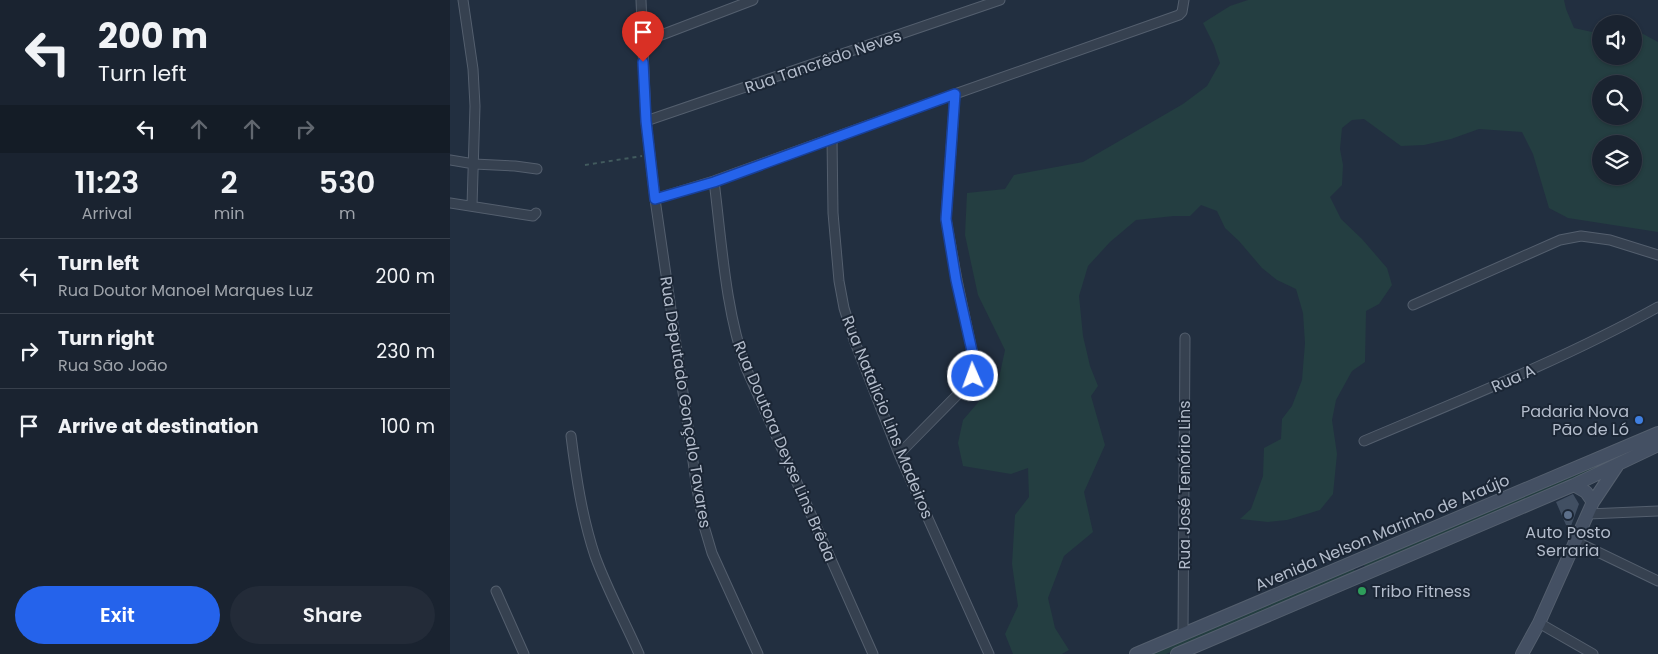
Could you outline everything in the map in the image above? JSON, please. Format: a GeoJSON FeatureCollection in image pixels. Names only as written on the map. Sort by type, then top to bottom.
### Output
{"type":"FeatureCollection","features":[{"type":"Feature","properties":{"kind":"main road","name":"Avenida Nelson Marinho de Araújo"},"geometry":{"type":"LineString","coordinates":[[1136,654],[1658,434]]}},
{"type":"Feature","properties":{"kind":"main road"},"geometry":{"type":"LineString","coordinates":[[1522,654],[1593,502],[1617,464],[1642,441]]}},
{"type":"Feature","properties":{"kind":"main road","name":"Avenida Nelson Marinho de Araújo"},"geometry":{"type":"LineString","coordinates":[[1177,654],[1574,485],[1658,445]]}},
{"type":"Feature","properties":{"kind":"main road"},"geometry":{"type":"LineString","coordinates":[[1574,485],[1586,492],[1593,502]]}},
{"type":"Feature","properties":{"kind":"main road"},"geometry":{"type":"LineString","coordinates":[[1356,561],[1361,569],[1360,577]]}},
{"type":"Feature","properties":{"kind":"street"},"geometry":{"type":"LineString","coordinates":[[463,0],[474,78],[472,206]]}},
{"type":"Feature","properties":{"kind":"street","name":"Rua Deputado Gonçalo Tavares"},"geometry":{"type":"LineString","coordinates":[[641,0],[646,121],[655,199],[697,489],[704,526],[712,553],[758,654]]}},
{"type":"Feature","properties":{"kind":"street"},"geometry":{"type":"LineString","coordinates":[[643,42],[753,0]]}},
{"type":"Feature","properties":{"kind":"street","name":"Rua Tancrêdo Neves"},"geometry":{"type":"LineString","coordinates":[[646,121],[1000,0]]}},
{"type":"Feature","properties":{"kind":"street"},"geometry":{"type":"LineString","coordinates":[[655,199],[714,182],[832,138],[1179,15],[1182,12],[1184,0]]}},
{"type":"Feature","properties":{"kind":"street"},"geometry":{"type":"LineString","coordinates":[[899,454],[970,382],[974,370],[946,219],[955,94]]}},
{"type":"Feature","properties":{"kind":"street","name":"Rua Natalício Lins Madeiros"},"geometry":{"type":"LineString","coordinates":[[832,138],[833,213],[839,281],[844,308],[854,340],[899,454],[989,654]]}},
{"type":"Feature","properties":{"kind":"street"},"geometry":{"type":"LineString","coordinates":[[450,160],[474,164],[537,169]]}},
{"type":"Feature","properties":{"kind":"street","name":"Rua Doutora Deyse Lins Brêda"},"geometry":{"type":"LineString","coordinates":[[714,182],[730,312],[737,342],[746,368],[873,654]]}},
{"type":"Feature","properties":{"kind":"street"},"geometry":{"type":"LineString","coordinates":[[450,203],[533,216],[536,213]]}},
{"type":"Feature","properties":{"kind":"street"},"geometry":{"type":"LineString","coordinates":[[1413,305],[1560,240],[1581,236],[1610,240],[1658,255]]}},
{"type":"Feature","properties":{"kind":"street","name":"Rua A"},"geometry":{"type":"LineString","coordinates":[[1364,442],[1544,364],[1658,307]]}},
{"type":"Feature","properties":{"kind":"street","name":"Rua José Tenório Lins"},"geometry":{"type":"LineString","coordinates":[[1183,633],[1185,338]]}},
{"type":"Feature","properties":{"kind":"street"},"geometry":{"type":"LineString","coordinates":[[571,436],[578,488],[588,533],[596,557],[639,654]]}},
{"type":"Feature","properties":{"kind":"street"},"geometry":{"type":"LineString","coordinates":[[1646,511],[1658,505]]}},
{"type":"Feature","properties":{"kind":"street"},"geometry":{"type":"LineString","coordinates":[[1588,514],[1658,511]]}},
{"type":"Feature","properties":{"kind":"street"},"geometry":{"type":"LineString","coordinates":[[1575,541],[1658,582]]}},
{"type":"Feature","properties":{"kind":"street"},"geometry":{"type":"LineString","coordinates":[[496,591],[524,654]]}},
{"type":"Feature","properties":{"kind":"street"},"geometry":{"type":"LineString","coordinates":[[1538,623],[1593,654]]}},
{"type":"Feature","properties":{"kind":"path"},"geometry":{"type":"LineString","coordinates":[[585,165],[650,155]]}},
{"type":"Feature","properties":{"kind":"green space"},"geometry":{"type":"Polygon","coordinates":[[[1248,0],[1564,0],[1574,28],[1592,32],[1592,65],[1642,65],[1642,33],[1658,42],[1658,232],[1568,218],[1549,208],[1533,154],[1522,132],[1479,129],[1451,139],[1424,145],[1401,146],[1364,119],[1352,120],[1342,128],[1340,149],[1343,165],[1342,185],[1330,197],[1341,219],[1362,239],[1387,268],[1392,285],[1379,304],[1366,311],[1365,362],[1352,371],[1336,400],[1332,420],[1337,454],[1333,494],[1320,510],[1287,520],[1268,522],[1240,519],[1251,509],[1263,476],[1264,448],[1281,439],[1282,419],[1292,406],[1302,380],[1305,343],[1303,313],[1296,289],[1277,280],[1262,268],[1225,228],[1217,211],[1201,205],[1190,216],[1136,220],[1110,242],[1088,266],[1079,296],[1083,336],[1090,366],[1098,386],[1091,396],[1105,445],[1084,492],[1093,532],[1064,556],[1048,598],[1055,628],[1069,650],[1062,654],[1013,654],[1005,634],[1018,606],[1012,564],[1015,515],[1029,497],[1028,468],[1011,474],[963,466],[958,443],[963,420],[999,378],[1005,350],[978,295],[965,235],[967,193],[1005,189],[1014,175],[1083,162],[1183,104],[1207,86],[1220,63],[1214,45],[1203,23],[1230,6],[1248,0]]]}},
{"type":"Feature","properties":{"kind":"green space"},"geometry":{"type":"Polygon","coordinates":[[[1596,464],[1599,471],[1365,570],[1364,564],[1366,562],[1596,464]]]}},
{"type":"Feature","properties":{"kind":"green space"},"geometry":{"type":"Polygon","coordinates":[[[1351,568],[1354,569],[1355,575],[1166,654],[1144,654],[1351,568]]]}},
{"type":"Feature","properties":{"kind":"building","name":"Auto Posto Serraria"},"geometry":{"type":"Polygon","coordinates":[[[1573,494],[1579,504],[1571,526],[1566,525],[1556,502],[1573,494]]]}},
{"type":"Feature","properties":{"kind":"place","name":"Padaria Nova Pão de Ló"},"geometry":{"type":"Point","coordinates":[1639,420]}},
{"type":"Feature","properties":{"kind":"place","name":"Auto Posto Serraria"},"geometry":{"type":"Point","coordinates":[1568,515]}},
{"type":"Feature","properties":{"kind":"place","name":"Tribo Fitness"},"geometry":{"type":"Point","coordinates":[1362,591]}},
{"type":"Feature","properties":{"kind":"route"},"geometry":{"type":"LineString","coordinates":[[643,62],[646,121],[655,199],[714,182],[955,94],[946,219],[956,280],[974,362],[973,376]]}}]}
